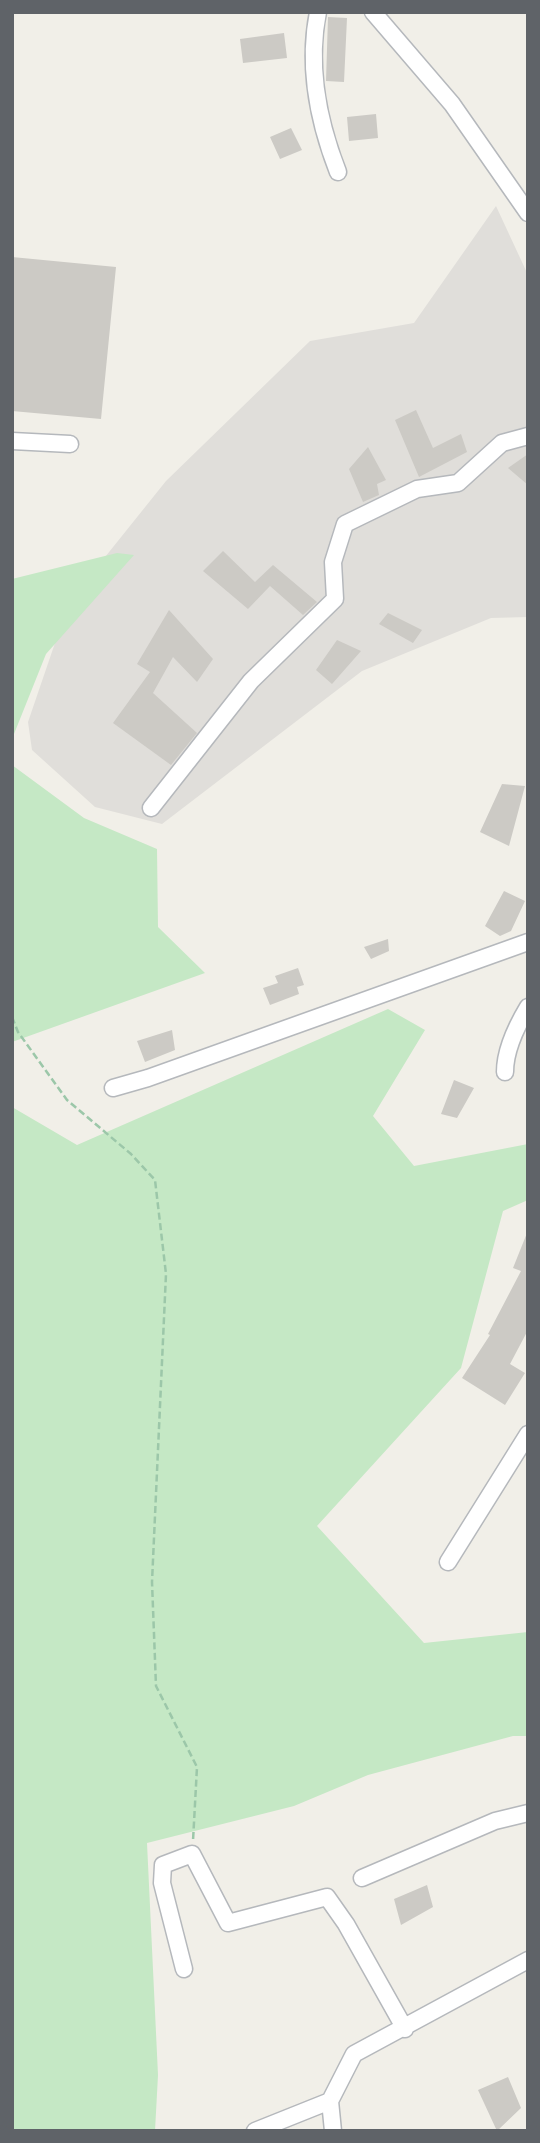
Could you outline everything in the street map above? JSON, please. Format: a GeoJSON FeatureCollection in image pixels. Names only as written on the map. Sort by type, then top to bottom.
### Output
{"type":"FeatureCollection","features":[{"type":"Feature","properties":{"kind":"street"},"geometry":{"type":"LineString","coordinates":[[318,12],[312,45],[322,132],[338,172]]}},
{"type":"Feature","properties":{"kind":"street"},"geometry":{"type":"LineString","coordinates":[[373,12],[452,104],[528,213]]}},
{"type":"Feature","properties":{"kind":"street"},"geometry":{"type":"LineString","coordinates":[[151,808],[251,681],[335,599],[334,562],[345,524],[417,489],[458,482],[502,443],[528,436]]}},
{"type":"Feature","properties":{"kind":"street"},"geometry":{"type":"LineString","coordinates":[[12,440],[71,444]]}},
{"type":"Feature","properties":{"kind":"street"},"geometry":{"type":"LineString","coordinates":[[113,1088],[148,1078],[528,942]]}},
{"type":"Feature","properties":{"kind":"street"},"geometry":{"type":"LineString","coordinates":[[505,1072],[505,1058],[517,1024],[528,1007]]}},
{"type":"Feature","properties":{"kind":"street"},"geometry":{"type":"LineString","coordinates":[[448,1562],[528,1434]]}},
{"type":"Feature","properties":{"kind":"street"},"geometry":{"type":"LineString","coordinates":[[362,1878],[495,1821],[528,1813]]}},
{"type":"Feature","properties":{"kind":"street"},"geometry":{"type":"LineString","coordinates":[[184,1969],[162,1883],[163,1865],[192,1854],[228,1923],[327,1897],[346,1924],[405,2029]]}},
{"type":"Feature","properties":{"kind":"street"},"geometry":{"type":"LineString","coordinates":[[333,2131],[330,2101],[354,2054],[405,2029],[528,1960]]}},
{"type":"Feature","properties":{"kind":"street"},"geometry":{"type":"LineString","coordinates":[[255,2131],[273,2127],[330,2101]]}},
{"type":"Feature","properties":{"kind":"path"},"geometry":{"type":"LineString","coordinates":[[12,1017],[18,1032],[67,1100],[131,1154],[155,1180],[166,1274],[152,1583],[156,1686],[197,1767],[192,1854]]}},
{"type":"Feature","properties":{"kind":"shaded area"},"geometry":{"type":"Polygon","coordinates":[[[496,206],[528,275],[528,617],[491,618],[362,671],[162,824],[95,807],[32,750],[28,722],[69,602],[166,481],[310,341],[414,323],[496,206]]]}},
{"type":"Feature","properties":{"kind":"green space"},"geometry":{"type":"Polygon","coordinates":[[[117,553],[134,555],[46,654],[12,739],[12,579],[117,553]]]}},
{"type":"Feature","properties":{"kind":"green space"},"geometry":{"type":"Polygon","coordinates":[[[12,765],[84,818],[157,849],[158,927],[205,973],[12,1042],[12,765]]]}},
{"type":"Feature","properties":{"kind":"green space"},"geometry":{"type":"Polygon","coordinates":[[[388,1009],[425,1030],[373,1116],[414,1166],[528,1144],[528,1200],[503,1211],[461,1368],[317,1526],[424,1643],[528,1632],[528,1736],[513,1736],[368,1775],[294,1806],[147,1843],[158,2075],[155,2131],[12,2131],[12,1107],[77,1145],[388,1009]]]}},
{"type":"Feature","properties":{"kind":"building"},"geometry":{"type":"Polygon","coordinates":[[[328,17],[347,18],[344,82],[326,81],[328,17]]]}},
{"type":"Feature","properties":{"kind":"building"},"geometry":{"type":"Polygon","coordinates":[[[284,33],[287,58],[243,63],[240,39],[284,33]]]}},
{"type":"Feature","properties":{"kind":"building"},"geometry":{"type":"Polygon","coordinates":[[[376,114],[378,138],[349,141],[347,117],[376,114]]]}},
{"type":"Feature","properties":{"kind":"building"},"geometry":{"type":"Polygon","coordinates":[[[291,128],[302,150],[280,159],[270,137],[291,128]]]}},
{"type":"Feature","properties":{"kind":"building"},"geometry":{"type":"Polygon","coordinates":[[[12,257],[116,267],[101,419],[12,411],[12,257]]]}},
{"type":"Feature","properties":{"kind":"building"},"geometry":{"type":"Polygon","coordinates":[[[416,410],[433,448],[461,434],[467,452],[419,477],[395,420],[416,410]]]}},
{"type":"Feature","properties":{"kind":"building"},"geometry":{"type":"Polygon","coordinates":[[[368,447],[386,480],[377,484],[379,495],[363,502],[349,469],[368,447]]]}},
{"type":"Feature","properties":{"kind":"building"},"geometry":{"type":"Polygon","coordinates":[[[528,454],[528,485],[508,468],[528,454]]]}},
{"type":"Feature","properties":{"kind":"building"},"geometry":{"type":"Polygon","coordinates":[[[223,551],[255,582],[273,565],[317,602],[303,615],[270,586],[248,609],[203,571],[223,551]]]}},
{"type":"Feature","properties":{"kind":"building"},"geometry":{"type":"Polygon","coordinates":[[[169,610],[213,659],[197,682],[173,657],[153,693],[197,733],[171,765],[113,723],[150,672],[137,664],[169,610]]]}},
{"type":"Feature","properties":{"kind":"building"},"geometry":{"type":"Polygon","coordinates":[[[388,613],[422,630],[413,643],[379,624],[388,613]]]}},
{"type":"Feature","properties":{"kind":"building"},"geometry":{"type":"Polygon","coordinates":[[[337,640],[361,651],[332,684],[316,670],[337,640]]]}},
{"type":"Feature","properties":{"kind":"building"},"geometry":{"type":"Polygon","coordinates":[[[502,784],[525,786],[509,846],[480,832],[502,784]]]}},
{"type":"Feature","properties":{"kind":"building"},"geometry":{"type":"Polygon","coordinates":[[[504,891],[525,901],[511,931],[500,936],[485,926],[504,891]]]}},
{"type":"Feature","properties":{"kind":"building"},"geometry":{"type":"Polygon","coordinates":[[[388,939],[389,951],[371,959],[364,947],[388,939]]]}},
{"type":"Feature","properties":{"kind":"building"},"geometry":{"type":"Polygon","coordinates":[[[298,968],[304,985],[297,987],[299,994],[270,1005],[263,988],[278,983],[275,976],[298,968]]]}},
{"type":"Feature","properties":{"kind":"building"},"geometry":{"type":"Polygon","coordinates":[[[172,1030],[175,1050],[145,1062],[137,1041],[172,1030]]]}},
{"type":"Feature","properties":{"kind":"building"},"geometry":{"type":"Polygon","coordinates":[[[454,1080],[474,1088],[457,1118],[441,1114],[454,1080]]]}},
{"type":"Feature","properties":{"kind":"building"},"geometry":{"type":"Polygon","coordinates":[[[527,1233],[528,1330],[510,1364],[525,1373],[505,1405],[462,1378],[490,1335],[488,1334],[521,1271],[513,1268],[527,1233]]]}},
{"type":"Feature","properties":{"kind":"building"},"geometry":{"type":"Polygon","coordinates":[[[427,1885],[433,1907],[401,1925],[394,1899],[427,1885]]]}},
{"type":"Feature","properties":{"kind":"building"},"geometry":{"type":"Polygon","coordinates":[[[508,2077],[521,2108],[497,2131],[478,2090],[508,2077]]]}}]}
